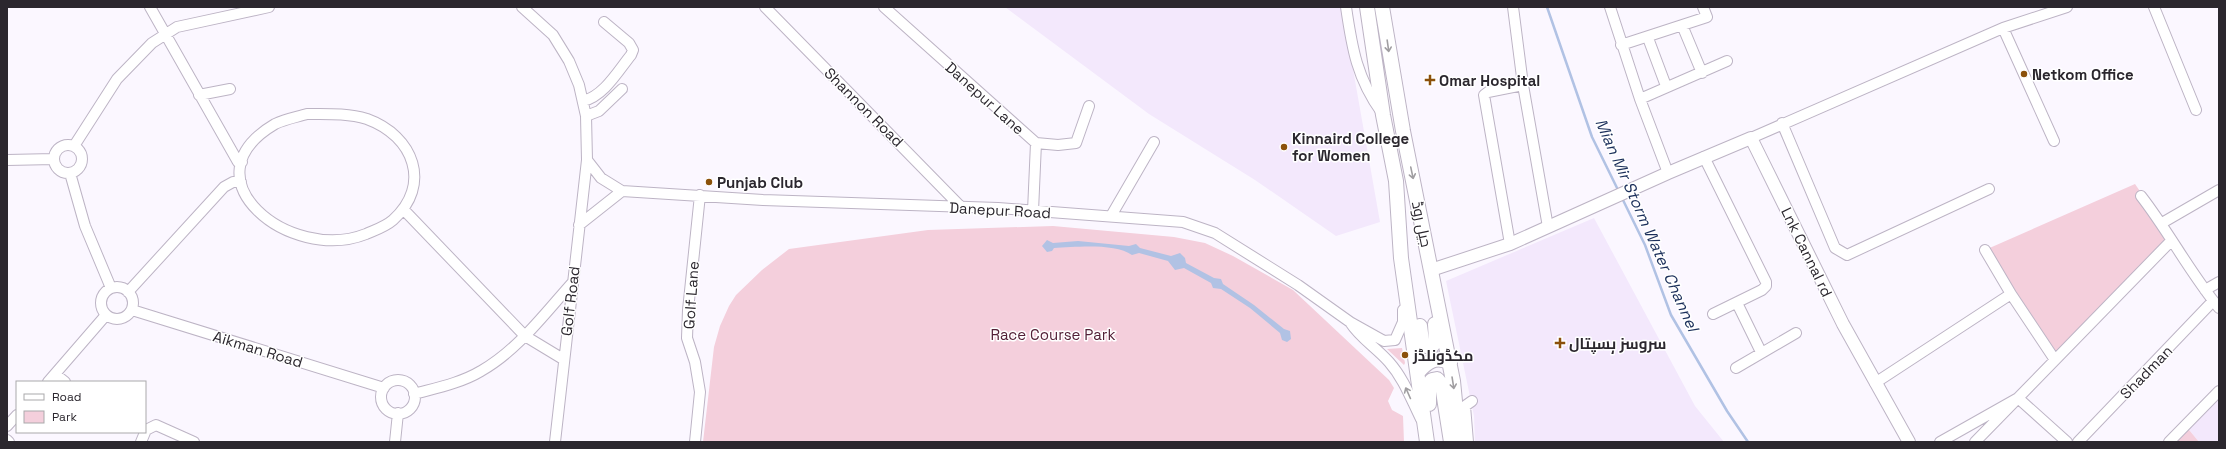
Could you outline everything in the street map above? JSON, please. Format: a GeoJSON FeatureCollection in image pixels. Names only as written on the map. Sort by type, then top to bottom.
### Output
{"type":"FeatureCollection","features":[{"type":"Feature","properties":{"kind":"main road","name":"جیل روڈ"},"geometry":{"type":"LineString","coordinates":[[1367,7],[1383,115],[1396,181],[1401,258],[1427,442]]}},
{"type":"Feature","properties":{"kind":"main road","name":"جیل روڈ"},"geometry":{"type":"LineString","coordinates":[[1382,7],[1401,124],[1450,363],[1459,442]]}},
{"type":"Feature","properties":{"kind":"main road"},"geometry":{"type":"LineString","coordinates":[[1396,181],[1408,247],[1422,341],[1426,346],[1431,346],[1436,341],[1431,270]]}},
{"type":"Feature","properties":{"kind":"main road"},"geometry":{"type":"LineString","coordinates":[[1418,372],[1431,360],[1445,360],[1450,363]]}},
{"type":"Feature","properties":{"kind":"main road"},"geometry":{"type":"LineString","coordinates":[[1430,442],[1429,387],[1430,381],[1434,379],[1439,380],[1442,385],[1450,442]]}},
{"type":"Feature","properties":{"kind":"street"},"geometry":{"type":"LineString","coordinates":[[150,7],[238,162],[242,162]]}},
{"type":"Feature","properties":{"kind":"street"},"geometry":{"type":"LineString","coordinates":[[74,146],[117,79],[138,56],[166,33],[178,27],[269,7]]}},
{"type":"Feature","properties":{"kind":"street"},"geometry":{"type":"LineString","coordinates":[[522,7],[553,35],[570,61],[579,85],[586,116],[587,160],[601,178],[622,191],[579,225]]}},
{"type":"Feature","properties":{"kind":"street","name":"Shannon Road"},"geometry":{"type":"LineString","coordinates":[[765,7],[962,208]]}},
{"type":"Feature","properties":{"kind":"street","name":"Danepur Lane"},"geometry":{"type":"LineString","coordinates":[[884,7],[1036,143],[1033,211]]}},
{"type":"Feature","properties":{"kind":"street"},"geometry":{"type":"LineString","coordinates":[[1346,7],[1352,46],[1360,74],[1370,97],[1383,115]]}},
{"type":"Feature","properties":{"kind":"street"},"geometry":{"type":"LineString","coordinates":[[1513,7],[1523,85],[1548,227]]}},
{"type":"Feature","properties":{"kind":"street"},"geometry":{"type":"LineString","coordinates":[[1610,7],[1621,45],[1668,173]]}},
{"type":"Feature","properties":{"kind":"street"},"geometry":{"type":"LineString","coordinates":[[1621,45],[1648,38],[1707,17],[1703,7]]}},
{"type":"Feature","properties":{"kind":"street"},"geometry":{"type":"LineString","coordinates":[[1431,270],[1510,244],[1704,157],[2003,28],[2067,7]]}},
{"type":"Feature","properties":{"kind":"street"},"geometry":{"type":"LineString","coordinates":[[2154,7],[2196,110]]}},
{"type":"Feature","properties":{"kind":"street"},"geometry":{"type":"LineString","coordinates":[[583,101],[592,99],[603,89],[631,56],[633,50],[629,43],[604,22]]}},
{"type":"Feature","properties":{"kind":"street"},"geometry":{"type":"LineString","coordinates":[[1682,25],[1702,73]]}},
{"type":"Feature","properties":{"kind":"street"},"geometry":{"type":"LineString","coordinates":[[2003,28],[2054,141]]}},
{"type":"Feature","properties":{"kind":"street"},"geometry":{"type":"LineString","coordinates":[[1648,38],[1666,86]]}},
{"type":"Feature","properties":{"kind":"street"},"geometry":{"type":"LineString","coordinates":[[1640,99],[1666,86],[1702,73],[1727,61]]}},
{"type":"Feature","properties":{"kind":"street"},"geometry":{"type":"LineString","coordinates":[[1510,244],[1484,95],[1488,92],[1523,85]]}},
{"type":"Feature","properties":{"kind":"street"},"geometry":{"type":"LineString","coordinates":[[200,95],[230,89]]}},
{"type":"Feature","properties":{"kind":"street"},"geometry":{"type":"LineString","coordinates":[[586,116],[599,111],[622,89]]}},
{"type":"Feature","properties":{"kind":"street"},"geometry":{"type":"LineString","coordinates":[[1036,143],[1058,145],[1076,143],[1089,106]]}},
{"type":"Feature","properties":{"kind":"street"},"geometry":{"type":"LineString","coordinates":[[307,114],[336,114],[368,120],[397,137],[412,161],[415,176],[410,201],[404,210],[391,222],[358,237],[340,241],[315,240],[298,236],[265,219],[251,206],[241,182],[242,162],[258,137],[276,123],[307,114]]}},
{"type":"Feature","properties":{"kind":"street"},"geometry":{"type":"LineString","coordinates":[[1782,123],[1835,248],[1841,253],[1847,255],[1989,189]]}},
{"type":"Feature","properties":{"kind":"street","name":"Lnk Cannal rd"},"geometry":{"type":"LineString","coordinates":[[1751,138],[1843,324],[1909,442]]}},
{"type":"Feature","properties":{"kind":"street"},"geometry":{"type":"LineString","coordinates":[[1111,216],[1154,142]]}},
{"type":"Feature","properties":{"kind":"street"},"geometry":{"type":"LineString","coordinates":[[62,146],[74,146],[79,149],[83,161],[76,171],[70,173],[59,170],[54,159],[58,149],[62,146]]}},
{"type":"Feature","properties":{"kind":"street"},"geometry":{"type":"LineString","coordinates":[[1704,157],[1766,282],[1766,286],[1762,290],[1713,314]]}},
{"type":"Feature","properties":{"kind":"street"},"geometry":{"type":"LineString","coordinates":[[7,160],[54,159]]}},
{"type":"Feature","properties":{"kind":"street","name":"Golf Road"},"geometry":{"type":"LineString","coordinates":[[555,442],[563,358],[587,160]]}},
{"type":"Feature","properties":{"kind":"street"},"geometry":{"type":"LineString","coordinates":[[70,173],[84,226],[111,288]]}},
{"type":"Feature","properties":{"kind":"street"},"geometry":{"type":"LineString","coordinates":[[128,292],[224,187],[233,182],[241,182]]}},
{"type":"Feature","properties":{"kind":"street"},"geometry":{"type":"LineString","coordinates":[[2162,223],[2219,190]]}},
{"type":"Feature","properties":{"kind":"street","name":"Danepur Road"},"geometry":{"type":"LineString","coordinates":[[622,191],[763,200],[1033,211],[1183,222],[1215,233],[1298,285],[1350,322],[1384,341],[1395,340],[1404,322],[1401,258]]}},
{"type":"Feature","properties":{"kind":"street","name":"Golf Lane"},"geometry":{"type":"LineString","coordinates":[[695,442],[700,392],[695,362],[687,338],[688,310],[700,195]]}},
{"type":"Feature","properties":{"kind":"street","name":"Shadman"},"geometry":{"type":"LineString","coordinates":[[2078,442],[2216,305],[2171,241],[2162,223],[2141,196]]}},
{"type":"Feature","properties":{"kind":"street"},"geometry":{"type":"LineString","coordinates":[[404,210],[525,336],[563,358]]}},
{"type":"Feature","properties":{"kind":"street"},"geometry":{"type":"LineString","coordinates":[[1975,442],[2171,241]]}},
{"type":"Feature","properties":{"kind":"street"},"geometry":{"type":"LineString","coordinates":[[1985,250],[2011,294],[2055,360]]}},
{"type":"Feature","properties":{"kind":"street"},"geometry":{"type":"LineString","coordinates":[[414,394],[480,372],[501,358],[525,336],[573,282]]}},
{"type":"Feature","properties":{"kind":"street"},"geometry":{"type":"LineString","coordinates":[[2205,290],[2219,282]]}},
{"type":"Feature","properties":{"kind":"street"},"geometry":{"type":"LineString","coordinates":[[117,287],[128,292],[133,304],[132,310],[127,316],[120,320],[112,319],[106,315],[101,308],[101,300],[104,293],[111,288],[117,287]]}},
{"type":"Feature","properties":{"kind":"street"},"geometry":{"type":"LineString","coordinates":[[1875,383],[2011,294]]}},
{"type":"Feature","properties":{"kind":"street"},"geometry":{"type":"LineString","coordinates":[[1737,303],[1761,352]]}},
{"type":"Feature","properties":{"kind":"street","name":"Aikman Road"},"geometry":{"type":"LineString","coordinates":[[132,310],[384,388]]}},
{"type":"Feature","properties":{"kind":"street"},"geometry":{"type":"LineString","coordinates":[[49,381],[106,315]]}},
{"type":"Feature","properties":{"kind":"street","name":"Danepur Road"},"geometry":{"type":"LineString","coordinates":[[1350,322],[1355,331],[1388,361],[1401,378],[1425,428]]}},
{"type":"Feature","properties":{"kind":"street"},"geometry":{"type":"LineString","coordinates":[[1736,368],[1761,352],[1796,333]]}},
{"type":"Feature","properties":{"kind":"street"},"geometry":{"type":"LineString","coordinates":[[55,374],[63,381]]}},
{"type":"Feature","properties":{"kind":"street"},"geometry":{"type":"LineString","coordinates":[[398,380],[410,385],[414,394],[413,404],[408,410],[398,413],[387,409],[382,402],[384,388],[392,381],[398,380]]}},
{"type":"Feature","properties":{"kind":"street"},"geometry":{"type":"LineString","coordinates":[[2169,442],[2219,391]]}},
{"type":"Feature","properties":{"kind":"street"},"geometry":{"type":"LineString","coordinates":[[1940,442],[2018,398]]}},
{"type":"Feature","properties":{"kind":"street"},"geometry":{"type":"LineString","coordinates":[[2018,398],[2067,442]]}},
{"type":"Feature","properties":{"kind":"street"},"geometry":{"type":"LineString","coordinates":[[1468,442],[1465,406],[1472,401]]}},
{"type":"Feature","properties":{"kind":"street"},"geometry":{"type":"LineString","coordinates":[[395,442],[398,413]]}},
{"type":"Feature","properties":{"kind":"street"},"geometry":{"type":"LineString","coordinates":[[7,426],[16,416]]}},
{"type":"Feature","properties":{"kind":"street"},"geometry":{"type":"LineString","coordinates":[[146,430],[156,425],[194,442]]}},
{"type":"Feature","properties":{"kind":"shaded area","name":"Kinnaird College for Women"},"geometry":{"type":"Polygon","coordinates":[[[1005,7],[1342,7],[1380,222],[1336,236],[1255,180],[1149,114],[1005,7]]]}},
{"type":"Feature","properties":{"kind":"shaded area","name":"سروسز ہسپتال"},"geometry":{"type":"Polygon","coordinates":[[[1594,218],[1695,406],[1724,442],[1475,442],[1474,416],[1446,281],[1594,218]]]}},
{"type":"Feature","properties":{"kind":"shaded area"},"geometry":{"type":"Polygon","coordinates":[[[2219,391],[2219,442],[2199,442],[2185,425],[2219,391]]]}},
{"type":"Feature","properties":{"kind":"green space"},"geometry":{"type":"Polygon","coordinates":[[[2135,184],[2162,223],[2171,241],[2055,360],[1985,250],[2135,184]]]}},
{"type":"Feature","properties":{"kind":"green space","name":"Race Course Park"},"geometry":{"type":"Polygon","coordinates":[[[1053,226],[1174,237],[1205,243],[1233,256],[1293,290],[1389,380],[1394,388],[1388,401],[1392,410],[1403,416],[1404,442],[703,442],[714,347],[720,326],[736,295],[762,270],[789,249],[928,230],[1053,226]]]}},
{"type":"Feature","properties":{"kind":"green space"},"geometry":{"type":"Polygon","coordinates":[[[1402,348],[1405,363],[1404,365],[1387,349],[1402,348]]]}},
{"type":"Feature","properties":{"kind":"green space"},"geometry":{"type":"Polygon","coordinates":[[[2185,425],[2199,442],[2169,442],[2185,425]]]}},
{"type":"Feature","properties":{"kind":"water"},"geometry":{"type":"Polygon","coordinates":[[[1047,240],[1053,243],[1078,241],[1129,246],[1136,244],[1140,248],[1171,256],[1180,253],[1185,258],[1186,263],[1214,278],[1221,279],[1223,284],[1254,305],[1284,329],[1290,331],[1291,339],[1287,342],[1282,340],[1280,333],[1250,308],[1221,289],[1213,288],[1211,283],[1184,268],[1175,270],[1168,261],[1139,253],[1132,255],[1125,251],[1106,247],[1054,248],[1052,251],[1047,252],[1042,246],[1047,240]]]}},
{"type":"Feature","properties":{"kind":"waterway","name":"Mian Mir Storm Water Channel"},"geometry":{"type":"LineString","coordinates":[[1547,7],[1592,137],[1619,192]]}},
{"type":"Feature","properties":{"kind":"waterway","name":"Mian Mir Storm Water Channel"},"geometry":{"type":"LineString","coordinates":[[1622,198],[1645,245],[1671,315],[1727,411],[1748,442]]}},
{"type":"Feature","properties":{"kind":"place","name":"Netkom Office"},"geometry":{"type":"Point","coordinates":[2024,74]}},
{"type":"Feature","properties":{"kind":"place","name":"Omar Hospital"},"geometry":{"type":"Point","coordinates":[1430,80]}},
{"type":"Feature","properties":{"kind":"place","name":"Kinnaird College for Women"},"geometry":{"type":"Point","coordinates":[1284,147]}},
{"type":"Feature","properties":{"kind":"place","name":"Punjab Club"},"geometry":{"type":"Point","coordinates":[709,182]}},
{"type":"Feature","properties":{"kind":"place","name":"سروسز ہسپتال"},"geometry":{"type":"Point","coordinates":[1560,343]}},
{"type":"Feature","properties":{"kind":"place","name":"مکڈونلڈز"},"geometry":{"type":"Point","coordinates":[1405,355]}}]}
